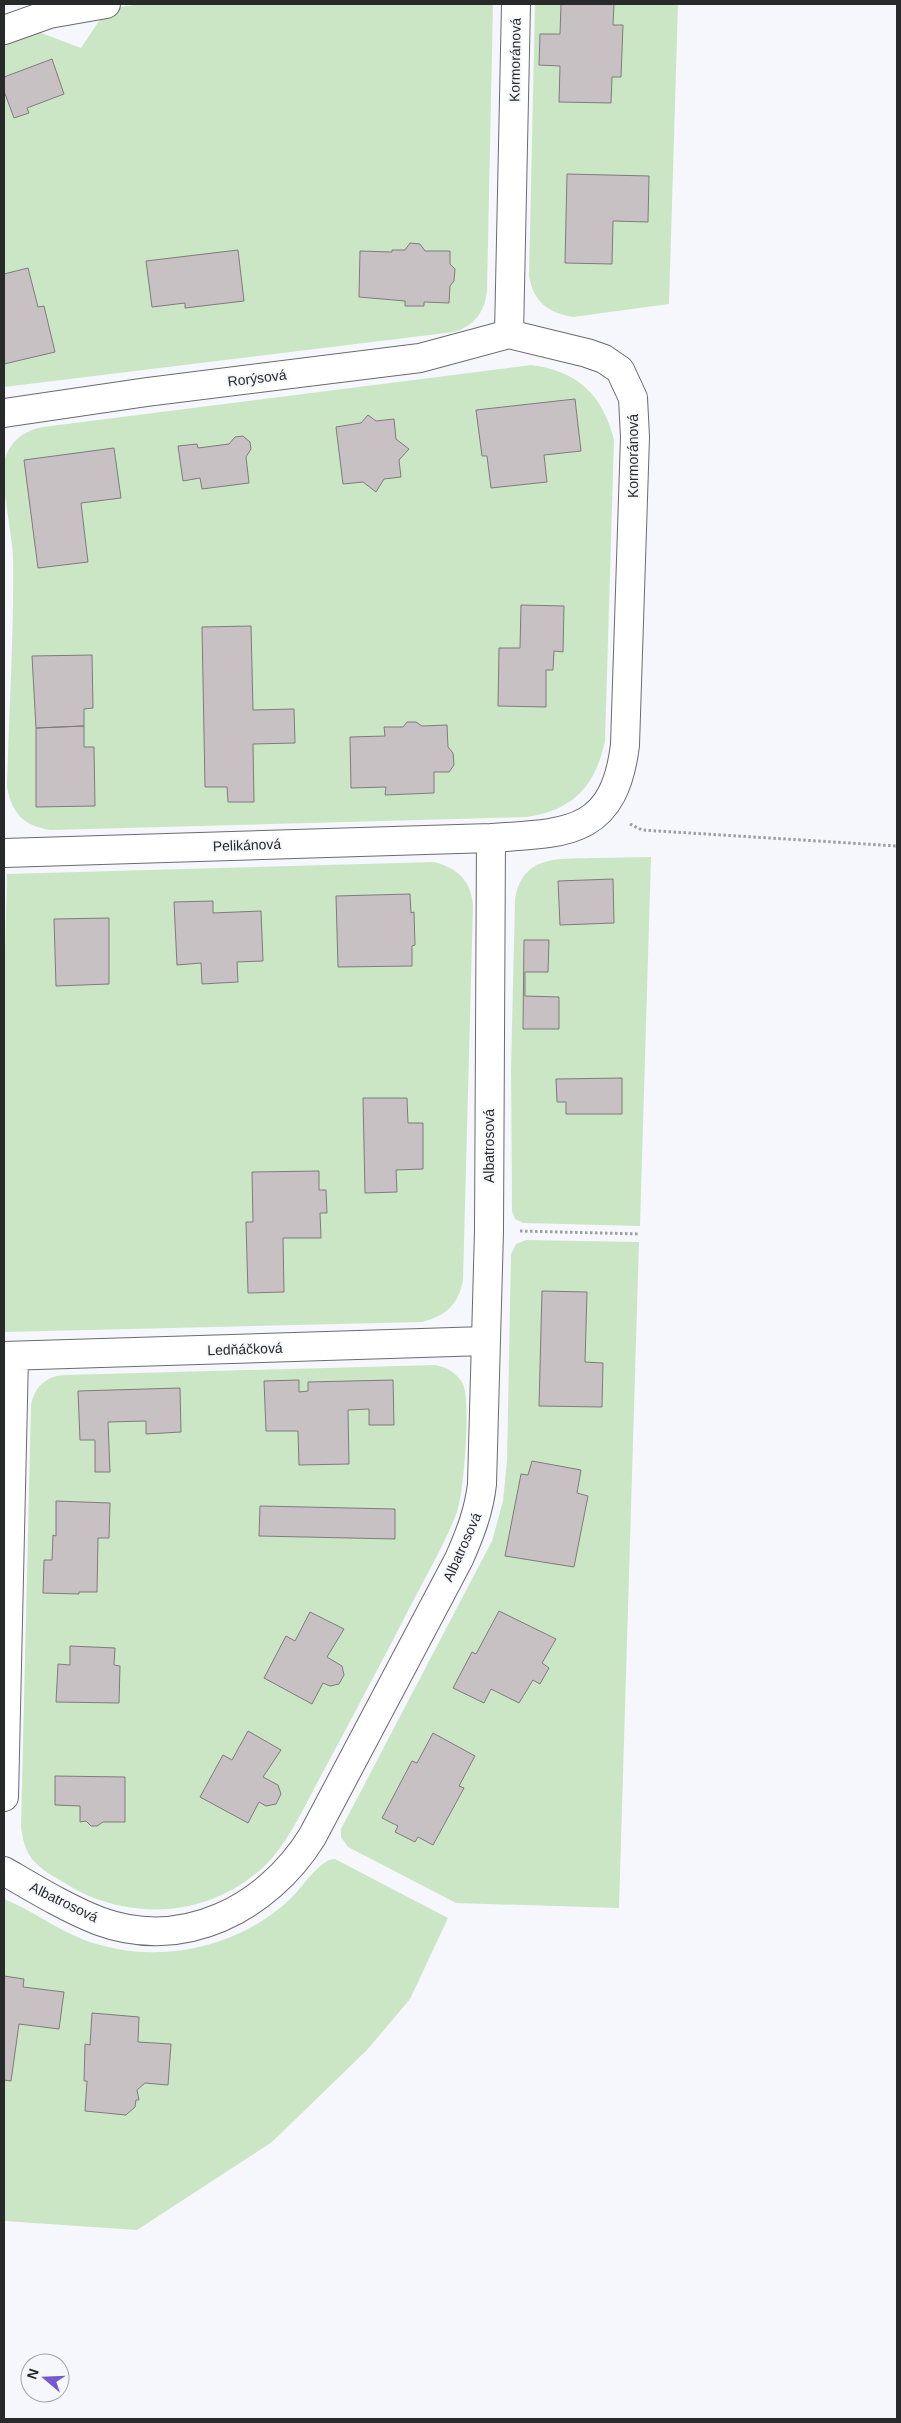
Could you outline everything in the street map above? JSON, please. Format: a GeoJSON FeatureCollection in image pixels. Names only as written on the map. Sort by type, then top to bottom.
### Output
{"type":"FeatureCollection","features":[{"type":"Feature","properties":{"kind":"street"},"geometry":{"type":"LineString","coordinates":[[4,30],[49,14],[106,4]]}},
{"type":"Feature","properties":{"kind":"street","name":"Kormoránová"},"geometry":{"type":"LineString","coordinates":[[491,838],[552,834],[574,828],[601,811],[618,781],[625,745],[635,437],[633,398],[620,370],[604,359],[587,352],[509,334],[516,4]]}},
{"type":"Feature","properties":{"kind":"street","name":"Rorýsová"},"geometry":{"type":"LineString","coordinates":[[4,413],[147,392],[420,358],[509,334]]}},
{"type":"Feature","properties":{"kind":"street","name":"Pelikánová"},"geometry":{"type":"LineString","coordinates":[[4,853],[491,838]]}},
{"type":"Feature","properties":{"kind":"street","name":"Albatrosová"},"geometry":{"type":"LineString","coordinates":[[4,1871],[70,1908],[100,1921],[123,1927],[168,1930],[212,1922],[236,1911],[273,1885],[288,1870],[312,1837],[471,1532],[479,1506],[482,1484],[488,1231],[491,838]]}},
{"type":"Feature","properties":{"kind":"street","name":"Ledňáčková"},"geometry":{"type":"LineString","coordinates":[[9,1356],[485,1341]]}},
{"type":"Feature","properties":{"kind":"street"},"geometry":{"type":"LineString","coordinates":[[4,1797],[9,1356]]}},
{"type":"Feature","properties":{"kind":"path"},"geometry":{"type":"LineString","coordinates":[[601,811],[642,830],[897,846]]}},
{"type":"Feature","properties":{"kind":"path"},"geometry":{"type":"LineString","coordinates":[[488,1231],[640,1234]]}},
{"type":"Feature","properties":{"kind":"green space"},"geometry":{"type":"Polygon","coordinates":[[[140,4],[493,4],[487,291],[481,312],[473,322],[454,332],[4,387],[4,43],[36,31],[81,48],[107,9],[140,4]]]}},
{"type":"Feature","properties":{"kind":"green space"},"geometry":{"type":"Polygon","coordinates":[[[535,4],[678,4],[669,304],[573,317],[549,309],[538,299],[534,292],[529,276],[535,4]]]}},
{"type":"Feature","properties":{"kind":"green space"},"geometry":{"type":"Polygon","coordinates":[[[531,365],[562,373],[586,388],[603,410],[614,440],[605,741],[595,771],[580,794],[557,809],[527,817],[51,830],[33,825],[20,817],[12,804],[7,787],[13,558],[4,482],[7,453],[19,437],[36,428],[43,427],[531,365]]]}},
{"type":"Feature","properties":{"kind":"green space"},"geometry":{"type":"Polygon","coordinates":[[[651,857],[640,1226],[523,1223],[515,1219],[512,1211],[511,1069],[515,900],[519,885],[533,867],[543,862],[580,858],[651,857]]]}},
{"type":"Feature","properties":{"kind":"green space"},"geometry":{"type":"Polygon","coordinates":[[[434,862],[450,868],[462,877],[469,889],[473,905],[463,1280],[458,1296],[450,1308],[438,1316],[422,1322],[4,1332],[4,990],[7,874],[434,862]]]}},
{"type":"Feature","properties":{"kind":"green space"},"geometry":{"type":"Polygon","coordinates":[[[526,1240],[639,1242],[619,1908],[456,1903],[348,1847],[341,1837],[341,1829],[492,1541],[503,1501],[507,1461],[511,1254],[516,1244],[526,1240]]]}},
{"type":"Feature","properties":{"kind":"green space"},"geometry":{"type":"Polygon","coordinates":[[[435,1365],[444,1367],[455,1374],[463,1384],[465,1394],[466,1447],[460,1502],[457,1512],[435,1559],[298,1820],[277,1852],[259,1871],[240,1885],[220,1896],[178,1908],[133,1908],[111,1903],[79,1891],[39,1866],[25,1847],[21,1827],[31,1406],[38,1388],[47,1380],[65,1375],[435,1365]]]}},
{"type":"Feature","properties":{"kind":"green space"},"geometry":{"type":"Polygon","coordinates":[[[335,1859],[448,1918],[410,1999],[367,2050],[272,2142],[137,2230],[4,2221],[4,1899],[72,1935],[108,1947],[163,1952],[190,1949],[217,1942],[242,1932],[266,1918],[288,1901],[317,1869],[329,1860],[335,1859]]]}},
{"type":"Feature","properties":{"kind":"building"},"geometry":{"type":"Polygon","coordinates":[[[561,4],[614,4],[613,25],[623,25],[621,77],[612,77],[611,103],[559,102],[560,66],[539,65],[540,34],[560,34],[561,4]]]}},
{"type":"Feature","properties":{"kind":"building"},"geometry":{"type":"Polygon","coordinates":[[[52,59],[64,94],[27,108],[29,113],[14,118],[4,91],[4,77],[52,59]]]}},
{"type":"Feature","properties":{"kind":"building"},"geometry":{"type":"Polygon","coordinates":[[[567,174],[649,176],[648,222],[613,221],[612,264],[565,263],[567,174]]]}},
{"type":"Feature","properties":{"kind":"building"},"geometry":{"type":"Polygon","coordinates":[[[410,243],[420,244],[425,251],[450,251],[450,264],[455,269],[454,281],[450,286],[449,303],[424,302],[424,306],[405,306],[405,301],[359,297],[360,251],[392,252],[392,250],[405,250],[410,243]]]}},
{"type":"Feature","properties":{"kind":"building"},"geometry":{"type":"Polygon","coordinates":[[[238,250],[244,301],[185,308],[185,303],[152,307],[146,261],[238,250]]]}},
{"type":"Feature","properties":{"kind":"building"},"geometry":{"type":"Polygon","coordinates":[[[28,268],[38,307],[44,306],[55,352],[4,364],[4,274],[28,268]]]}},
{"type":"Feature","properties":{"kind":"building"},"geometry":{"type":"Polygon","coordinates":[[[575,399],[581,451],[544,455],[547,482],[491,488],[487,456],[482,456],[476,410],[575,399]]]}},
{"type":"Feature","properties":{"kind":"building"},"geometry":{"type":"Polygon","coordinates":[[[368,415],[376,421],[394,419],[396,439],[409,449],[399,460],[401,477],[384,479],[376,492],[363,482],[343,484],[336,427],[361,423],[368,415]]]}},
{"type":"Feature","properties":{"kind":"building"},"geometry":{"type":"Polygon","coordinates":[[[243,436],[250,442],[251,449],[246,457],[249,483],[202,489],[200,478],[183,481],[178,446],[197,444],[198,448],[229,444],[235,437],[243,436]]]}},
{"type":"Feature","properties":{"kind":"building"},"geometry":{"type":"Polygon","coordinates":[[[114,448],[121,498],[81,503],[88,562],[38,568],[24,460],[114,448]]]}},
{"type":"Feature","properties":{"kind":"building"},"geometry":{"type":"Polygon","coordinates":[[[521,605],[564,606],[563,652],[554,651],[553,670],[546,670],[546,707],[498,706],[499,648],[520,648],[521,605]]]}},
{"type":"Feature","properties":{"kind":"building"},"geometry":{"type":"Polygon","coordinates":[[[251,626],[253,710],[294,709],[295,743],[253,744],[254,802],[228,802],[227,787],[205,787],[202,627],[251,626]]]}},
{"type":"Feature","properties":{"kind":"building"},"geometry":{"type":"Polygon","coordinates":[[[92,655],[93,708],[84,709],[84,726],[36,728],[32,656],[92,655]]]}},
{"type":"Feature","properties":{"kind":"building"},"geometry":{"type":"Polygon","coordinates":[[[407,722],[416,722],[422,726],[447,725],[448,747],[453,753],[454,765],[449,772],[434,772],[434,793],[385,795],[386,787],[351,788],[350,737],[385,736],[384,727],[403,727],[407,722]]]}},
{"type":"Feature","properties":{"kind":"building"},"geometry":{"type":"Polygon","coordinates":[[[84,726],[84,747],[94,747],[95,806],[36,807],[36,728],[84,726]]]}},
{"type":"Feature","properties":{"kind":"building"},"geometry":{"type":"Polygon","coordinates":[[[613,879],[614,923],[560,925],[558,881],[613,879]]]}},
{"type":"Feature","properties":{"kind":"building"},"geometry":{"type":"Polygon","coordinates":[[[410,894],[411,913],[414,912],[415,945],[412,946],[412,966],[338,967],[336,896],[410,894]]]}},
{"type":"Feature","properties":{"kind":"building"},"geometry":{"type":"Polygon","coordinates":[[[213,901],[213,913],[261,911],[263,961],[237,962],[238,982],[202,984],[201,963],[177,965],[174,902],[213,901]]]}},
{"type":"Feature","properties":{"kind":"building"},"geometry":{"type":"Polygon","coordinates":[[[109,918],[109,984],[56,986],[54,919],[109,918]]]}},
{"type":"Feature","properties":{"kind":"building"},"geometry":{"type":"Polygon","coordinates":[[[524,940],[549,940],[548,972],[525,972],[525,996],[559,997],[559,1029],[523,1029],[524,940]]]}},
{"type":"Feature","properties":{"kind":"building"},"geometry":{"type":"Polygon","coordinates":[[[622,1078],[622,1114],[566,1114],[566,1102],[557,1102],[556,1079],[622,1078]]]}},
{"type":"Feature","properties":{"kind":"building"},"geometry":{"type":"Polygon","coordinates":[[[363,1098],[407,1098],[408,1123],[423,1123],[423,1169],[396,1170],[397,1192],[365,1193],[363,1098]]]}},
{"type":"Feature","properties":{"kind":"building"},"geometry":{"type":"Polygon","coordinates":[[[319,1171],[319,1190],[326,1190],[327,1213],[320,1213],[321,1238],[283,1238],[284,1292],[248,1293],[246,1222],[253,1222],[252,1172],[319,1171]]]}},
{"type":"Feature","properties":{"kind":"building"},"geometry":{"type":"Polygon","coordinates":[[[542,1291],[587,1292],[585,1362],[603,1363],[602,1407],[539,1406],[542,1291]]]}},
{"type":"Feature","properties":{"kind":"building"},"geometry":{"type":"Polygon","coordinates":[[[299,1380],[299,1392],[308,1391],[308,1382],[393,1380],[394,1425],[369,1425],[369,1409],[348,1410],[349,1464],[299,1465],[298,1431],[266,1431],[264,1381],[299,1380]]]}},
{"type":"Feature","properties":{"kind":"building"},"geometry":{"type":"Polygon","coordinates":[[[180,1388],[181,1432],[146,1434],[146,1421],[108,1422],[110,1472],[95,1472],[95,1440],[80,1440],[78,1391],[180,1388]]]}},
{"type":"Feature","properties":{"kind":"building"},"geometry":{"type":"Polygon","coordinates":[[[532,1461],[581,1470],[577,1493],[588,1496],[574,1567],[505,1556],[521,1474],[528,1475],[532,1461]]]}},
{"type":"Feature","properties":{"kind":"building"},"geometry":{"type":"Polygon","coordinates":[[[56,1501],[110,1503],[109,1538],[98,1538],[97,1592],[79,1592],[79,1594],[43,1593],[44,1560],[52,1560],[53,1535],[56,1536],[56,1501]]]}},
{"type":"Feature","properties":{"kind":"building"},"geometry":{"type":"Polygon","coordinates":[[[260,1506],[395,1509],[395,1539],[259,1536],[260,1506]]]}},
{"type":"Feature","properties":{"kind":"building"},"geometry":{"type":"Polygon","coordinates":[[[499,1611],[556,1639],[542,1663],[549,1668],[540,1684],[533,1680],[519,1703],[491,1689],[484,1703],[453,1688],[472,1652],[476,1654],[499,1611]]]}},
{"type":"Feature","properties":{"kind":"building"},"geometry":{"type":"Polygon","coordinates":[[[310,1612],[344,1629],[327,1657],[342,1666],[344,1675],[339,1684],[330,1686],[323,1683],[312,1704],[264,1678],[286,1636],[295,1641],[310,1612]]]}},
{"type":"Feature","properties":{"kind":"building"},"geometry":{"type":"Polygon","coordinates":[[[70,1646],[115,1648],[114,1665],[120,1666],[119,1703],[56,1702],[58,1664],[70,1665],[70,1646]]]}},
{"type":"Feature","properties":{"kind":"building"},"geometry":{"type":"Polygon","coordinates":[[[248,1731],[281,1750],[263,1777],[278,1785],[281,1794],[276,1804],[266,1806],[259,1802],[248,1823],[200,1797],[223,1755],[232,1760],[248,1731]]]}},
{"type":"Feature","properties":{"kind":"building"},"geometry":{"type":"Polygon","coordinates":[[[433,1733],[475,1756],[459,1786],[464,1788],[433,1845],[418,1837],[415,1842],[395,1832],[398,1826],[382,1818],[412,1761],[417,1763],[433,1733]]]}},
{"type":"Feature","properties":{"kind":"building"},"geometry":{"type":"Polygon","coordinates":[[[55,1776],[125,1777],[125,1822],[103,1822],[97,1826],[91,1826],[86,1821],[80,1822],[80,1806],[55,1805],[55,1776]]]}},
{"type":"Feature","properties":{"kind":"building"},"geometry":{"type":"Polygon","coordinates":[[[4,1976],[24,1979],[23,1987],[64,1992],[59,2029],[19,2024],[11,2081],[4,2080],[4,1976]]]}},
{"type":"Feature","properties":{"kind":"building"},"geometry":{"type":"Polygon","coordinates":[[[92,2013],[139,2017],[138,2042],[171,2044],[168,2085],[145,2083],[137,2090],[139,2100],[136,2100],[135,2107],[126,2115],[85,2111],[87,2081],[84,2081],[85,2044],[90,2045],[92,2013]]]}}]}
